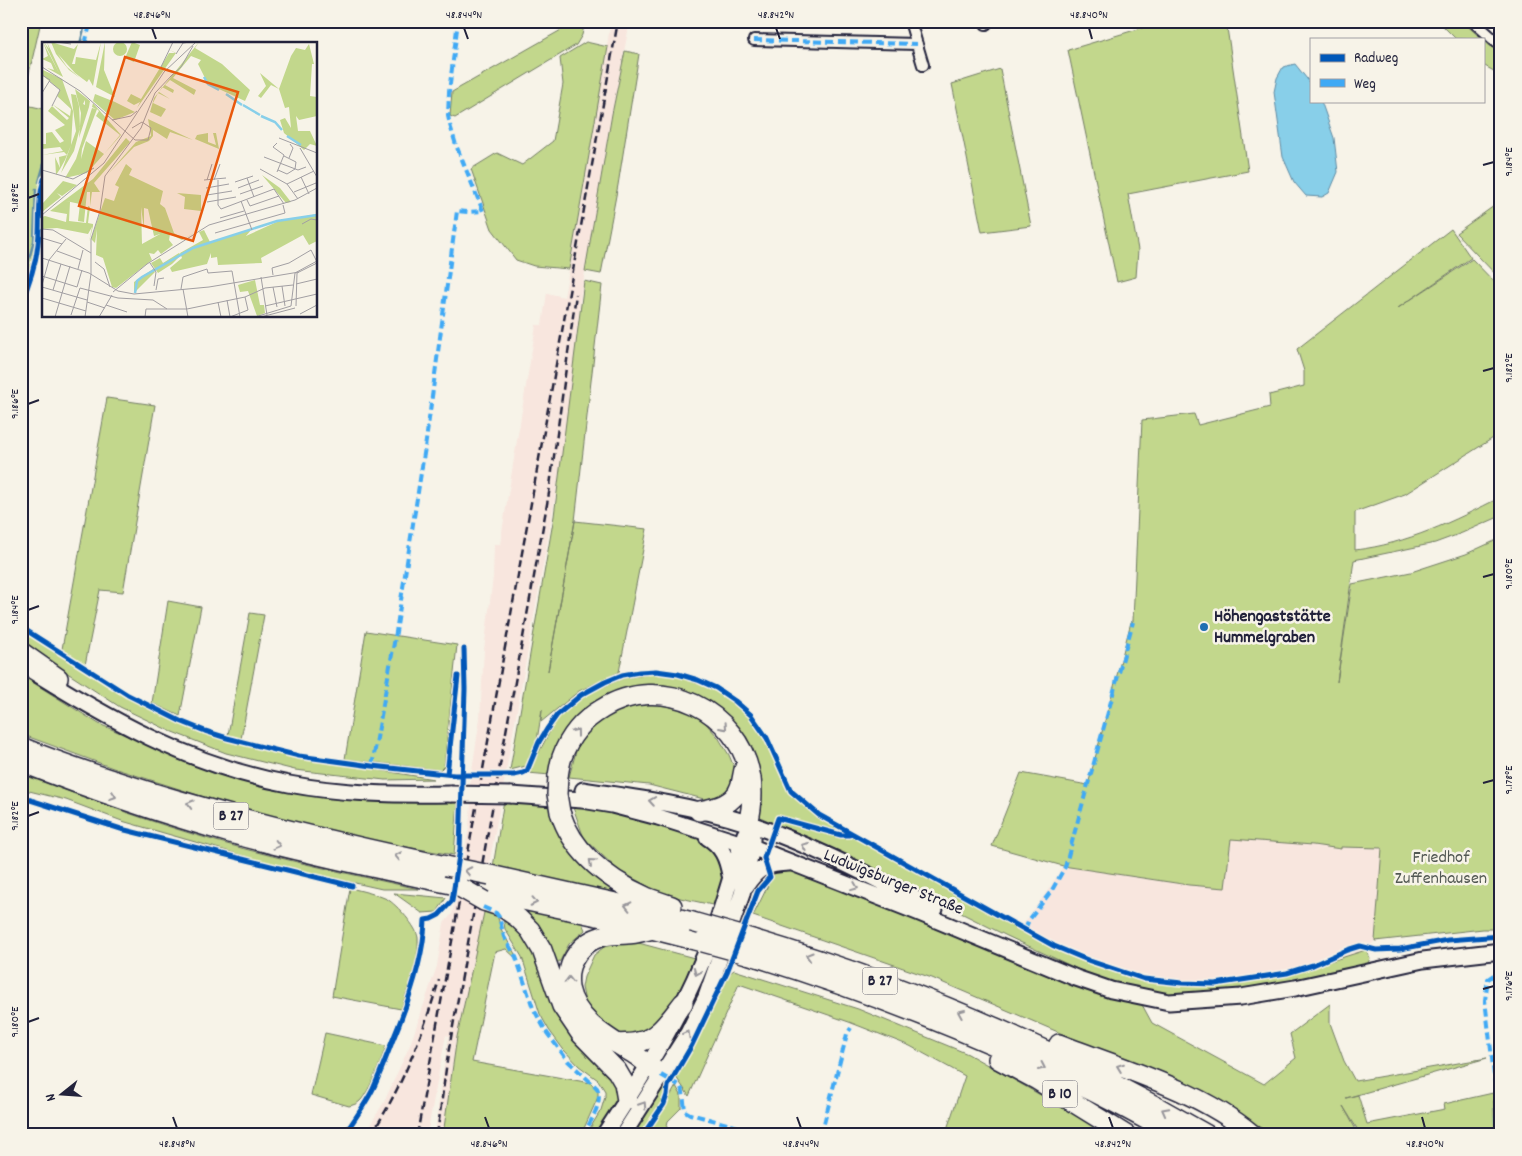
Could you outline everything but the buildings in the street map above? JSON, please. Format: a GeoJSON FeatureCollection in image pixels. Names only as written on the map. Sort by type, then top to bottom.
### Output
{"type":"FeatureCollection","features":[{"type":"Feature","properties":{"kind":"highway"},"geometry":{"type":"LineString","coordinates":[[21,652],[58,678]]}},
{"type":"Feature","properties":{"kind":"highway","name":"B 27"},"geometry":{"type":"LineString","coordinates":[[689,930],[671,906],[628,888],[594,864],[571,838],[560,812],[558,794],[558,776],[568,742],[578,728],[592,715],[608,705],[631,696],[664,695],[689,701],[706,710],[727,729],[747,764],[752,798],[748,824]]}},
{"type":"Feature","properties":{"kind":"highway","name":"B 27"},"geometry":{"type":"LineString","coordinates":[[21,747],[119,782],[235,817],[326,840],[487,889],[653,929],[689,930]]}},
{"type":"Feature","properties":{"kind":"highway","name":"B 27"},"geometry":{"type":"LineString","coordinates":[[21,762],[155,810],[230,833],[314,854],[448,878]]}},
{"type":"Feature","properties":{"kind":"highway"},"geometry":{"type":"LineString","coordinates":[[699,811],[720,807],[738,794],[742,775],[747,764]]}},
{"type":"Feature","properties":{"kind":"highway","name":"B 27"},"geometry":{"type":"LineString","coordinates":[[21,770],[49,780],[68,780]]}},
{"type":"Feature","properties":{"kind":"highway","name":"B 27"},"geometry":{"type":"LineString","coordinates":[[487,889],[620,904],[689,930],[749,947],[966,1033],[1099,1094],[1173,1135]]}},
{"type":"Feature","properties":{"kind":"highway","name":"B 27"},"geometry":{"type":"LineString","coordinates":[[487,889],[502,907],[518,918],[530,930],[542,950],[562,1006],[581,1034],[616,1071],[624,1083],[627,1100]]}},
{"type":"Feature","properties":{"kind":"highway","name":"B 27"},"geometry":{"type":"LineString","coordinates":[[651,1070],[594,1027],[576,1008],[569,986],[568,975],[571,965],[582,948],[590,942],[600,937],[614,934],[628,934],[653,929]]}},
{"type":"Feature","properties":{"kind":"highway","name":"B 27"},"geometry":{"type":"LineString","coordinates":[[749,947],[814,958],[875,979],[943,1006],[1035,1045],[1097,1075],[1168,1112],[1207,1135]]}},
{"type":"Feature","properties":{"kind":"highway"},"geometry":{"type":"LineString","coordinates":[[617,1044],[639,1042],[652,1037],[658,1033],[683,1003]]}},
{"type":"Feature","properties":{"kind":"highway","name":"B 27"},"geometry":{"type":"LineString","coordinates":[[571,1020],[631,1066],[651,1070]]}},
{"type":"Feature","properties":{"kind":"highway","name":"B 10"},"geometry":{"type":"LineString","coordinates":[[966,1033],[992,1056],[1036,1080],[1126,1135]]}},
{"type":"Feature","properties":{"kind":"highway","name":"B 27"},"geometry":{"type":"LineString","coordinates":[[1035,1045],[1058,1043],[1162,1083],[1231,1118],[1253,1135]]}},
{"type":"Feature","properties":{"kind":"main road"},"geometry":{"type":"LineString","coordinates":[[21,660],[58,678],[123,719],[158,736],[234,764],[284,776],[346,784],[451,790],[512,790]]}},
{"type":"Feature","properties":{"kind":"main road"},"geometry":{"type":"LineString","coordinates":[[21,664],[154,741],[195,758],[250,776],[335,791],[385,795],[451,790]]}},
{"type":"Feature","properties":{"kind":"main road","name":"Ludwigsburger Straße"},"geometry":{"type":"LineString","coordinates":[[512,790],[577,790],[603,793],[662,802],[748,824],[813,849],[1048,966]]}},
{"type":"Feature","properties":{"kind":"main road","name":"Ludwigsburger Straße"},"geometry":{"type":"LineString","coordinates":[[512,790],[612,805],[698,829],[793,863],[1076,978],[1111,990],[1169,1002],[1240,997],[1295,988],[1423,960],[1501,951]]}},
{"type":"Feature","properties":{"kind":"main road"},"geometry":{"type":"LineString","coordinates":[[742,894],[748,824]]}},
{"type":"Feature","properties":{"kind":"main road"},"geometry":{"type":"LineString","coordinates":[[698,829],[714,841],[723,852],[731,877]]}},
{"type":"Feature","properties":{"kind":"main road"},"geometry":{"type":"LineString","coordinates":[[623,1135],[713,934],[731,877],[747,845]]}},
{"type":"Feature","properties":{"kind":"main road"},"geometry":{"type":"LineString","coordinates":[[604,1135],[627,1100],[651,1070],[688,1033],[706,997],[742,894],[752,876],[760,869],[776,864],[793,863]]}},
{"type":"Feature","properties":{"kind":"street"},"geometry":{"type":"LineString","coordinates":[[910,21],[923,65]]}},
{"type":"Feature","properties":{"kind":"street"},"geometry":{"type":"LineString","coordinates":[[1472,21],[1501,46]]}},
{"type":"Feature","properties":{"kind":"street"},"geometry":{"type":"LineString","coordinates":[[754,40],[917,44]]}},
{"type":"Feature","properties":{"kind":"shaded area"},"geometry":{"type":"Polygon","coordinates":[[[611,21],[630,21],[580,301],[571,401],[556,494],[490,860],[485,913],[457,1037],[443,1135],[435,1135],[449,1036],[446,1035],[427,1135],[399,1135],[384,1128],[379,1135],[364,1135],[384,1102],[410,1045],[437,966],[444,923],[452,914],[455,902],[469,827],[471,804],[469,790],[480,718],[484,650],[493,577],[494,544],[500,544],[536,325],[542,325],[547,293],[564,297],[611,21]]]}},
{"type":"Feature","properties":{"kind":"shaded area"},"geometry":{"type":"Polygon","coordinates":[[[1231,839],[1313,845],[1340,849],[1341,847],[1383,848],[1375,941],[1366,950],[1287,975],[1216,986],[1181,985],[1142,981],[1055,949],[1020,929],[1063,866],[1189,885],[1225,888],[1231,839]]]}},
{"type":"Feature","properties":{"kind":"green space"},"geometry":{"type":"Polygon","coordinates":[[[21,21],[41,21],[22,104],[42,109],[42,179],[39,190],[36,240],[31,264],[21,294],[21,21]]]}},
{"type":"Feature","properties":{"kind":"green space"},"geometry":{"type":"Polygon","coordinates":[[[577,21],[585,21],[582,35],[576,45],[455,118],[450,116],[452,92],[577,21]]]}},
{"type":"Feature","properties":{"kind":"green space"},"geometry":{"type":"Polygon","coordinates":[[[1165,21],[1226,21],[1248,171],[1128,194],[1138,250],[1136,277],[1117,282],[1068,50],[1165,21]]]}},
{"type":"Feature","properties":{"kind":"green space"},"geometry":{"type":"Polygon","coordinates":[[[1438,21],[1462,21],[1481,38],[1455,38],[1438,21]]]}},
{"type":"Feature","properties":{"kind":"green space"},"geometry":{"type":"Polygon","coordinates":[[[1484,41],[1501,55],[1501,75],[1484,66],[1484,41]]]}},
{"type":"Feature","properties":{"kind":"green space"},"geometry":{"type":"Polygon","coordinates":[[[586,42],[608,47],[569,269],[534,266],[516,260],[492,229],[471,169],[497,153],[522,165],[553,141],[563,84],[560,58],[586,42]]]}},
{"type":"Feature","properties":{"kind":"green space"},"geometry":{"type":"Polygon","coordinates":[[[625,51],[639,54],[618,185],[601,274],[585,271],[612,114],[625,51]]]}},
{"type":"Feature","properties":{"kind":"green space"},"geometry":{"type":"Polygon","coordinates":[[[1000,69],[1031,226],[982,232],[952,84],[1000,69]]]}},
{"type":"Feature","properties":{"kind":"green space"},"geometry":{"type":"Polygon","coordinates":[[[1501,201],[1501,280],[1456,233],[1501,201]]]}},
{"type":"Feature","properties":{"kind":"green space","name":"Friedhof Zuffenhausen"},"geometry":{"type":"Polygon","coordinates":[[[1451,229],[1471,258],[1398,308],[1472,259],[1501,289],[1501,433],[1405,494],[1355,512],[1355,550],[1393,543],[1412,537],[1466,515],[1501,497],[1501,516],[1435,543],[1354,560],[1337,682],[1352,584],[1411,572],[1466,554],[1501,538],[1501,929],[1483,929],[1375,941],[1382,848],[1341,847],[1341,849],[1231,839],[1225,888],[1189,885],[1063,866],[992,846],[1021,773],[1088,785],[1131,622],[1133,621],[1142,420],[1194,414],[1198,425],[1270,407],[1269,395],[1304,386],[1304,371],[1297,349],[1451,229]]]}},
{"type":"Feature","properties":{"kind":"green space"},"geometry":{"type":"Polygon","coordinates":[[[584,281],[602,285],[575,521],[647,529],[619,672],[579,691],[541,722],[542,710],[537,740],[526,766],[510,770],[554,516],[584,281]]]}},
{"type":"Feature","properties":{"kind":"green space"},"geometry":{"type":"Polygon","coordinates":[[[107,398],[155,405],[123,592],[100,590],[85,665],[62,649],[107,398]]]}},
{"type":"Feature","properties":{"kind":"green space"},"geometry":{"type":"Polygon","coordinates":[[[168,601],[201,607],[180,716],[152,703],[168,601]]]}},
{"type":"Feature","properties":{"kind":"green space"},"geometry":{"type":"Polygon","coordinates":[[[250,613],[264,615],[241,739],[228,735],[250,613]]]}},
{"type":"Feature","properties":{"kind":"green space"},"geometry":{"type":"Polygon","coordinates":[[[21,629],[128,697],[180,723],[207,733],[296,757],[434,779],[385,780],[295,770],[226,753],[170,731],[120,707],[21,643],[21,629]]]}},
{"type":"Feature","properties":{"kind":"green space"},"geometry":{"type":"Polygon","coordinates":[[[366,631],[457,645],[444,766],[440,770],[345,759],[366,631]]]}},
{"type":"Feature","properties":{"kind":"green space"},"geometry":{"type":"Polygon","coordinates":[[[653,674],[677,676],[715,690],[750,716],[765,737],[791,795],[819,817],[1055,949],[1142,981],[1181,985],[1216,986],[1287,975],[1366,950],[1370,958],[1367,966],[1269,989],[1197,995],[1145,993],[1084,972],[881,873],[758,816],[733,723],[622,692],[550,775],[528,773],[558,716],[581,696],[624,678],[653,674]]]}},
{"type":"Feature","properties":{"kind":"green space"},"geometry":{"type":"Polygon","coordinates":[[[21,675],[99,724],[209,770],[458,800],[454,855],[353,838],[277,820],[113,768],[21,734],[21,675]]]}},
{"type":"Feature","properties":{"kind":"green space"},"geometry":{"type":"Polygon","coordinates":[[[645,702],[672,705],[699,716],[718,737],[729,755],[736,772],[734,785],[726,795],[708,800],[649,785],[569,777],[577,748],[591,726],[614,711],[645,702]]]}},
{"type":"Feature","properties":{"kind":"green space"},"geometry":{"type":"Polygon","coordinates":[[[21,774],[144,819],[215,841],[419,889],[382,889],[279,866],[122,821],[66,800],[21,789],[21,774]]]}},
{"type":"Feature","properties":{"kind":"green space"},"geometry":{"type":"Polygon","coordinates":[[[504,800],[551,803],[631,898],[493,867],[504,800]]]}},
{"type":"Feature","properties":{"kind":"green space"},"geometry":{"type":"Polygon","coordinates":[[[571,802],[682,830],[717,847],[727,874],[717,906],[662,894],[618,870],[584,838],[571,802]]]}},
{"type":"Feature","properties":{"kind":"green space"},"geometry":{"type":"Polygon","coordinates":[[[794,868],[1140,1001],[1152,1023],[1264,1084],[1296,1058],[1290,1034],[1330,1004],[1330,1023],[1344,1061],[1355,1081],[1487,1058],[1346,1098],[1358,1095],[1367,1124],[1445,1109],[1444,1104],[1493,1093],[1495,1135],[1361,1135],[1343,1106],[1359,1135],[1265,1135],[1234,1109],[1171,1078],[1093,1047],[932,978],[753,916],[776,869],[794,868]]]}},
{"type":"Feature","properties":{"kind":"green space"},"geometry":{"type":"Polygon","coordinates":[[[350,888],[387,899],[406,917],[417,933],[418,946],[415,964],[401,1009],[332,996],[350,888]]]}},
{"type":"Feature","properties":{"kind":"green space"},"geometry":{"type":"Polygon","coordinates":[[[394,893],[446,898],[437,912],[422,913],[394,893]]]}},
{"type":"Feature","properties":{"kind":"green space"},"geometry":{"type":"Polygon","coordinates":[[[514,903],[580,918],[585,930],[569,944],[560,961],[553,965],[514,903]]]}},
{"type":"Feature","properties":{"kind":"green space"},"geometry":{"type":"Polygon","coordinates":[[[485,908],[497,915],[502,931],[519,961],[506,949],[495,952],[472,1062],[591,1083],[598,1091],[598,1097],[581,1135],[443,1135],[457,1037],[485,908]]]}},
{"type":"Feature","properties":{"kind":"green space"},"geometry":{"type":"Polygon","coordinates":[[[503,917],[525,935],[614,1076],[620,1100],[599,1135],[586,1135],[601,1110],[605,1091],[598,1080],[579,1066],[563,1049],[549,1030],[540,1014],[522,957],[505,929],[503,917]]]}},
{"type":"Feature","properties":{"kind":"green space"},"geometry":{"type":"Polygon","coordinates":[[[617,941],[631,941],[698,959],[681,998],[648,1036],[620,1035],[586,1007],[582,987],[584,977],[594,955],[604,947],[617,941]]]}},
{"type":"Feature","properties":{"kind":"green space"},"geometry":{"type":"Polygon","coordinates":[[[734,970],[858,1009],[968,1054],[1111,1135],[945,1135],[965,1076],[910,1046],[849,1022],[739,984],[689,1096],[676,1077],[730,973],[734,970]]]}},
{"type":"Feature","properties":{"kind":"green space"},"geometry":{"type":"Polygon","coordinates":[[[325,1033],[386,1046],[368,1090],[360,1101],[355,1104],[349,1106],[311,1095],[325,1033]]]}},
{"type":"Feature","properties":{"kind":"green space"},"geometry":{"type":"Polygon","coordinates":[[[676,1086],[681,1095],[681,1108],[668,1121],[665,1135],[648,1135],[676,1086]]]}},
{"type":"Feature","properties":{"kind":"green space"},"geometry":{"type":"Polygon","coordinates":[[[664,1088],[664,1100],[642,1135],[632,1135],[660,1091],[664,1088]]]}},
{"type":"Feature","properties":{"kind":"water"},"geometry":{"type":"Polygon","coordinates":[[[1295,64],[1310,83],[1310,102],[1321,102],[1334,138],[1338,172],[1329,193],[1322,197],[1306,196],[1294,182],[1283,157],[1274,92],[1277,78],[1283,67],[1295,64]]]}},
{"type":"Feature","properties":{"kind":"waterway"},"geometry":{"type":"LineString","coordinates":[[81,42],[86,21]]}},
{"type":"Feature","properties":{"kind":"waterway"},"geometry":{"type":"LineString","coordinates":[[39,182],[42,171]]}},
{"type":"Feature","properties":{"kind":"waterway"},"geometry":{"type":"LineString","coordinates":[[21,287],[34,241],[36,189]]}},
{"type":"Feature","properties":{"kind":"railway"},"geometry":{"type":"LineString","coordinates":[[417,1135],[618,21]]}},
{"type":"Feature","properties":{"kind":"railway"},"geometry":{"type":"LineString","coordinates":[[437,1135],[448,1054],[549,493],[576,294]]}},
{"type":"Feature","properties":{"kind":"railway"},"geometry":{"type":"LineString","coordinates":[[371,1135],[411,1060],[439,980]]}},
{"type":"Feature","properties":{"kind":"marked path"},"geometry":{"type":"LineString","coordinates":[[86,42],[91,21]]}},
{"type":"Feature","properties":{"kind":"marked path"},"geometry":{"type":"LineString","coordinates":[[372,766],[396,632],[426,441],[457,211],[483,211],[456,145],[448,116],[449,92],[458,21]]}},
{"type":"Feature","properties":{"kind":"marked path"},"geometry":{"type":"LineString","coordinates":[[754,40],[917,44]]}},
{"type":"Feature","properties":{"kind":"marked path"},"geometry":{"type":"LineString","coordinates":[[1025,929],[1029,920],[1052,890],[1065,867],[1133,622]]}},
{"type":"Feature","properties":{"kind":"marked path"},"geometry":{"type":"LineString","coordinates":[[483,907],[496,913],[499,917],[504,937],[516,957],[533,1008],[547,1033],[568,1061],[597,1088],[599,1094],[597,1106],[583,1135]]}},
{"type":"Feature","properties":{"kind":"marked path"},"geometry":{"type":"LineString","coordinates":[[1496,1135],[1497,1100],[1485,1000],[1488,979],[1501,970]]}},
{"type":"Feature","properties":{"kind":"marked path"},"geometry":{"type":"LineString","coordinates":[[821,1135],[847,1034],[851,1028]]}},
{"type":"Feature","properties":{"kind":"marked path"},"geometry":{"type":"LineString","coordinates":[[661,1075],[680,1086],[683,1092],[685,1111],[690,1114],[768,1135]]}},
{"type":"Feature","properties":{"kind":"cycle path"},"geometry":{"type":"LineString","coordinates":[[21,303],[32,274],[37,251],[42,187]]}},
{"type":"Feature","properties":{"kind":"cycle path"},"geometry":{"type":"LineString","coordinates":[[21,627],[128,695],[180,721],[205,731],[299,756],[454,775],[514,775],[527,771],[539,742],[557,715],[581,695],[622,675],[656,671],[678,674],[698,680],[716,688],[751,715],[767,738],[791,791],[819,815],[1054,946],[1090,961],[1144,979],[1215,984],[1287,973],[1313,965],[1360,946],[1376,950],[1400,949],[1448,940],[1501,936]]}},
{"type":"Feature","properties":{"kind":"cycle path"},"geometry":{"type":"LineString","coordinates":[[344,1135],[373,1089],[403,1013],[414,982],[422,950],[425,920],[439,915],[452,901],[460,849],[465,689],[464,649]]}},
{"type":"Feature","properties":{"kind":"cycle path"},"geometry":{"type":"LineString","coordinates":[[447,774],[458,676]]}},
{"type":"Feature","properties":{"kind":"cycle path"},"geometry":{"type":"LineString","coordinates":[[21,797],[121,829],[352,886]]}},
{"type":"Feature","properties":{"kind":"cycle path"},"geometry":{"type":"LineString","coordinates":[[643,1135],[664,1104],[668,1086],[692,1045],[727,972],[758,891],[770,877],[764,858],[778,818],[841,835],[849,835]]}},
{"type":"Feature","properties":{"kind":"place","name":"Höhengaststätte Hummelgraben"},"geometry":{"type":"Point","coordinates":[1204,627]}}]}
